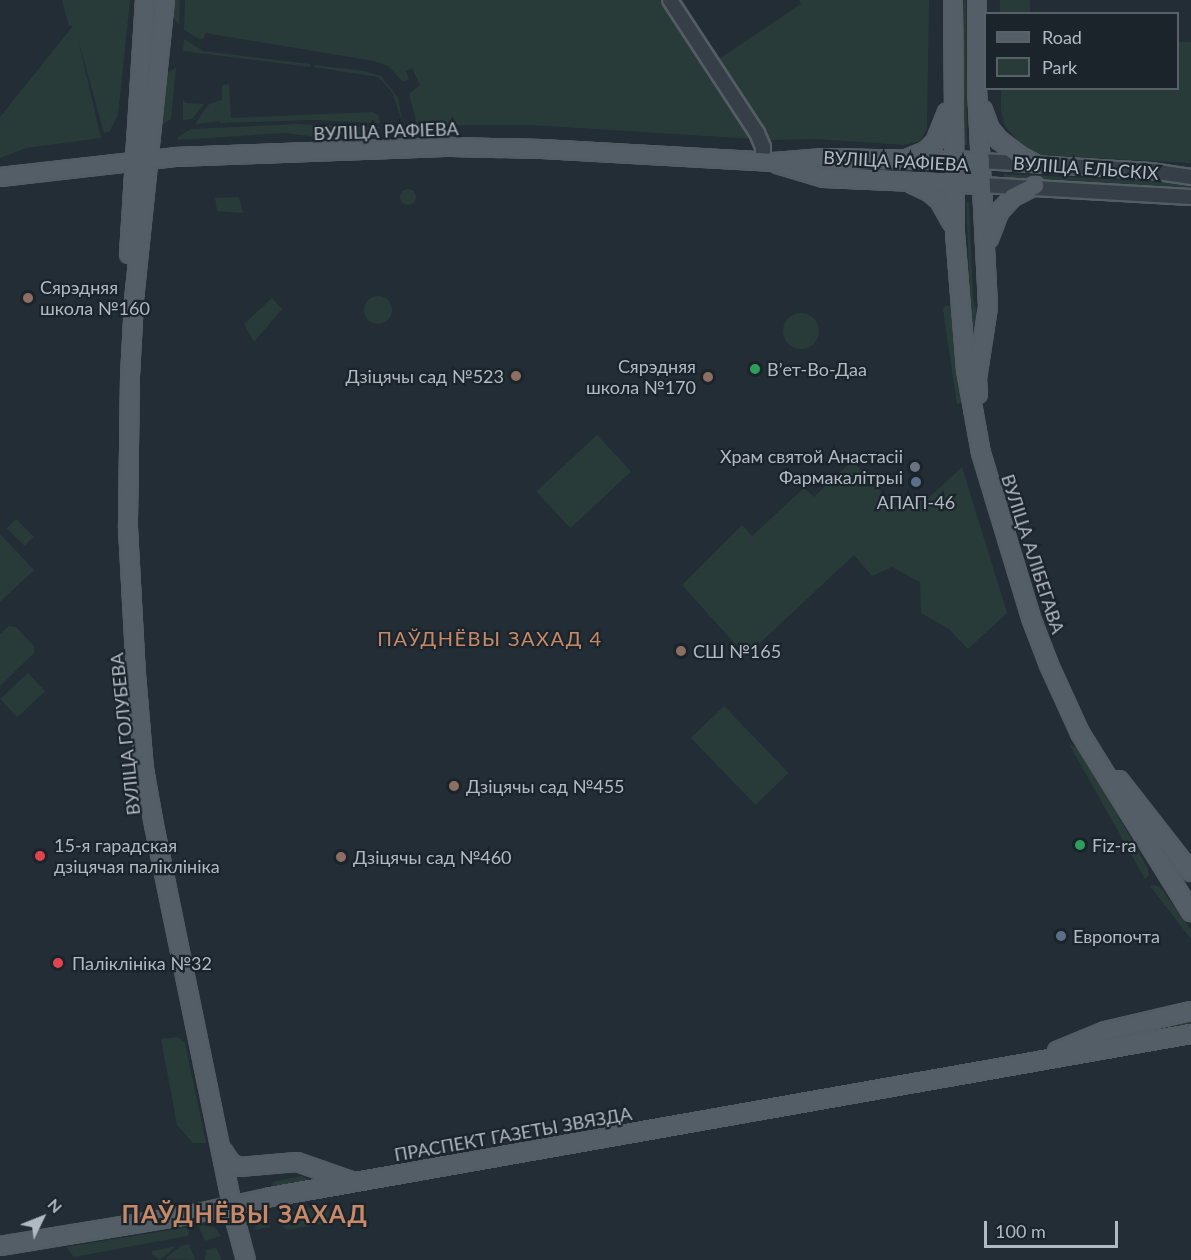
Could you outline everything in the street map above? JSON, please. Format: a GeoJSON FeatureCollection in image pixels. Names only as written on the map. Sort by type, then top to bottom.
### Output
{"type":"FeatureCollection","features":[{"type":"Feature","properties":{"kind":"main road","name":"ВУЛІЦА ГОЛУБЕВА"},"geometry":{"type":"LineString","coordinates":[[134,302],[129,258],[146,0]]}},
{"type":"Feature","properties":{"kind":"main road","name":"ВУЛІЦА ГОЛУБЕВА"},"geometry":{"type":"LineString","coordinates":[[165,0],[151,159],[134,302],[128,436],[128,528],[140,730],[154,825],[232,1206],[246,1260]]}},
{"type":"Feature","properties":{"kind":"main road"},"geometry":{"type":"LineString","coordinates":[[902,160],[917,156],[935,142],[945,118],[952,87],[953,0]]}},
{"type":"Feature","properties":{"kind":"main road"},"geometry":{"type":"LineString","coordinates":[[977,0],[977,89],[985,118],[999,140],[1020,156],[1034,163]]}},
{"type":"Feature","properties":{"kind":"main road","name":"ВУЛІЦА АЛІБЕГАВА"},"geometry":{"type":"LineString","coordinates":[[952,87],[955,233],[963,345],[972,412],[981,453],[1031,618],[1049,665],[1080,733],[1191,912]]}},
{"type":"Feature","properties":{"kind":"main road","name":"ВУЛІЦА АЛІБЕГАВА"},"geometry":{"type":"LineString","coordinates":[[977,89],[988,307],[977,379],[979,402],[1011,523],[1067,684],[1117,777],[1191,872]]}},
{"type":"Feature","properties":{"kind":"main road","name":"ВУЛІЦА РАФІЕВА"},"geometry":{"type":"LineString","coordinates":[[0,177],[134,160],[452,147],[542,149],[768,162],[823,158],[902,160],[953,172],[982,185]]}},
{"type":"Feature","properties":{"kind":"main road","name":"ВУЛІЦА РАФІЕВА"},"geometry":{"type":"LineString","coordinates":[[768,162],[824,178],[900,181],[953,172],[981,161]]}},
{"type":"Feature","properties":{"kind":"main road"},"geometry":{"type":"LineString","coordinates":[[900,181],[922,188],[935,196],[948,213],[955,233]]}},
{"type":"Feature","properties":{"kind":"main road"},"geometry":{"type":"LineString","coordinates":[[985,255],[1000,211],[1013,197],[1035,186]]}},
{"type":"Feature","properties":{"kind":"main road","name":"ПРАСПЕКТ ГАЗЕТЫ ЗВЯЗДА"},"geometry":{"type":"LineString","coordinates":[[1033,1061],[1105,1031],[1191,1011]]}},
{"type":"Feature","properties":{"kind":"main road","name":"ПРАСПЕКТ ГАЗЕТЫ ЗВЯЗДА"},"geometry":{"type":"LineString","coordinates":[[0,1246],[1191,1034]]}},
{"type":"Feature","properties":{"kind":"main road"},"geometry":{"type":"LineString","coordinates":[[221,1146],[228,1159],[239,1167],[297,1162],[355,1183]]}},
{"type":"Feature","properties":{"kind":"street"},"geometry":{"type":"LineString","coordinates":[[670,0],[757,134],[768,162]]}},
{"type":"Feature","properties":{"kind":"street","name":"ВУЛІЦА ЕЛЬСКІХ"},"geometry":{"type":"LineString","coordinates":[[981,161],[1034,163],[1191,177]]}},
{"type":"Feature","properties":{"kind":"street","name":"ВУЛІЦА ЕЛЬСКІХ"},"geometry":{"type":"LineString","coordinates":[[982,185],[1035,186],[1191,197]]}},
{"type":"Feature","properties":{"kind":"green space"},"geometry":{"type":"Polygon","coordinates":[[[62,0],[130,0],[118,115],[109,132],[104,133],[78,39],[101,138],[26,148],[0,158],[0,117],[73,26],[69,26],[62,0]]]}},
{"type":"Feature","properties":{"kind":"green space"},"geometry":{"type":"Polygon","coordinates":[[[172,0],[180,0],[179,26],[172,15],[172,0]]]}},
{"type":"Feature","properties":{"kind":"green space"},"geometry":{"type":"Polygon","coordinates":[[[185,0],[660,0],[755,139],[531,125],[417,125],[409,94],[420,85],[412,68],[406,71],[409,79],[403,82],[388,66],[374,61],[205,33],[204,38],[199,39],[184,30],[185,0]]]}},
{"type":"Feature","properties":{"kind":"green space"},"geometry":{"type":"Polygon","coordinates":[[[799,0],[929,0],[927,129],[920,141],[905,145],[816,139],[770,140],[719,59],[801,4],[799,0]]]}},
{"type":"Feature","properties":{"kind":"green space"},"geometry":{"type":"Polygon","coordinates":[[[964,0],[966,0],[967,145],[964,145],[964,0]]]}},
{"type":"Feature","properties":{"kind":"green space"},"geometry":{"type":"Polygon","coordinates":[[[1000,0],[1030,0],[1030,12],[1000,12],[1000,0]]]}},
{"type":"Feature","properties":{"kind":"green space"},"geometry":{"type":"Polygon","coordinates":[[[184,39],[203,51],[310,64],[310,67],[183,51],[184,39]]]}},
{"type":"Feature","properties":{"kind":"green space"},"geometry":{"type":"Polygon","coordinates":[[[1179,42],[1191,42],[1191,163],[1032,155],[1015,143],[1017,140],[1005,126],[1001,110],[1001,90],[1179,90],[1179,42]]]}},
{"type":"Feature","properties":{"kind":"green space"},"geometry":{"type":"Polygon","coordinates":[[[314,65],[364,71],[381,76],[398,98],[402,121],[392,92],[378,77],[314,67],[314,65]]]}},
{"type":"Feature","properties":{"kind":"green space"},"geometry":{"type":"Polygon","coordinates":[[[176,67],[171,119],[160,126],[164,75],[176,67]]]}},
{"type":"Feature","properties":{"kind":"green space"},"geometry":{"type":"Polygon","coordinates":[[[229,84],[231,118],[372,112],[378,115],[380,123],[311,120],[220,123],[219,121],[195,124],[209,104],[222,100],[222,85],[229,84]]]}},
{"type":"Feature","properties":{"kind":"green space"},"geometry":{"type":"Polygon","coordinates":[[[183,100],[186,103],[204,104],[192,119],[183,120],[183,100]]]}},
{"type":"Feature","properties":{"kind":"green space"},"geometry":{"type":"Polygon","coordinates":[[[297,124],[380,127],[376,133],[369,135],[316,137],[285,133],[178,140],[178,137],[191,129],[297,124]]]}},
{"type":"Feature","properties":{"kind":"green space"},"geometry":{"type":"Polygon","coordinates":[[[824,168],[939,169],[939,172],[826,170],[824,168]]]}},
{"type":"Feature","properties":{"kind":"green space"},"geometry":{"type":"Polygon","coordinates":[[[1004,174],[1191,183],[1191,188],[1004,178],[1004,174]]]}},
{"type":"Feature","properties":{"kind":"green space"},"geometry":{"type":"Polygon","coordinates":[[[405,189],[411,189],[416,197],[414,203],[405,205],[400,200],[400,194],[405,189]]]}},
{"type":"Feature","properties":{"kind":"green space"},"geometry":{"type":"Polygon","coordinates":[[[239,197],[243,213],[217,211],[215,198],[239,197]]]}},
{"type":"Feature","properties":{"kind":"green space"},"geometry":{"type":"Polygon","coordinates":[[[966,203],[969,203],[973,297],[978,317],[973,359],[966,203]]]}},
{"type":"Feature","properties":{"kind":"green space"},"geometry":{"type":"Polygon","coordinates":[[[378,296],[388,300],[392,310],[388,320],[378,324],[368,320],[364,310],[368,300],[378,296]]]}},
{"type":"Feature","properties":{"kind":"green space"},"geometry":{"type":"Polygon","coordinates":[[[272,298],[282,309],[254,342],[244,324],[272,298]]]}},
{"type":"Feature","properties":{"kind":"green space"},"geometry":{"type":"Polygon","coordinates":[[[946,306],[953,306],[964,399],[957,405],[943,309],[946,306]]]}},
{"type":"Feature","properties":{"kind":"green space"},"geometry":{"type":"Polygon","coordinates":[[[801,313],[813,319],[819,331],[813,343],[801,349],[789,343],[783,331],[789,319],[801,313]]]}},
{"type":"Feature","properties":{"kind":"green space"},"geometry":{"type":"Polygon","coordinates":[[[597,435],[631,472],[570,528],[536,492],[597,435]]]}},
{"type":"Feature","properties":{"kind":"green space"},"geometry":{"type":"Polygon","coordinates":[[[852,461],[899,510],[915,495],[923,503],[962,467],[1007,613],[968,649],[949,629],[921,613],[920,582],[892,567],[872,576],[854,555],[746,656],[682,585],[742,525],[752,536],[804,488],[814,497],[852,461]]]}},
{"type":"Feature","properties":{"kind":"green space"},"geometry":{"type":"Polygon","coordinates":[[[16,519],[34,537],[24,546],[7,528],[16,519]]]}},
{"type":"Feature","properties":{"kind":"green space"},"geometry":{"type":"Polygon","coordinates":[[[0,534],[34,570],[0,602],[0,534]]]}},
{"type":"Feature","properties":{"kind":"green space"},"geometry":{"type":"Polygon","coordinates":[[[9,626],[16,627],[34,646],[34,653],[0,686],[0,634],[9,626]]]}},
{"type":"Feature","properties":{"kind":"green space"},"geometry":{"type":"Polygon","coordinates":[[[28,673],[45,691],[17,717],[0,699],[28,673]]]}},
{"type":"Feature","properties":{"kind":"green space"},"geometry":{"type":"Polygon","coordinates":[[[724,706],[789,773],[756,805],[691,738],[724,706]]]}},
{"type":"Feature","properties":{"kind":"green space"},"geometry":{"type":"Polygon","coordinates":[[[1069,744],[1081,750],[1148,869],[1149,875],[1145,879],[1069,744]]]}},
{"type":"Feature","properties":{"kind":"green space"},"geometry":{"type":"Polygon","coordinates":[[[1150,886],[1160,887],[1191,930],[1191,939],[1150,886]]]}},
{"type":"Feature","properties":{"kind":"green space"},"geometry":{"type":"Polygon","coordinates":[[[1191,1020],[1191,1024],[1143,1031],[1145,1029],[1191,1020]]]}},
{"type":"Feature","properties":{"kind":"green space"},"geometry":{"type":"Polygon","coordinates":[[[178,1037],[185,1043],[206,1143],[193,1143],[177,1125],[161,1039],[178,1037]]]}},
{"type":"Feature","properties":{"kind":"green space"},"geometry":{"type":"Polygon","coordinates":[[[302,1176],[309,1180],[274,1187],[272,1182],[302,1176]]]}},
{"type":"Feature","properties":{"kind":"green space"},"geometry":{"type":"Polygon","coordinates":[[[328,1205],[331,1220],[328,1223],[287,1230],[283,1227],[280,1213],[328,1205]]]}},
{"type":"Feature","properties":{"kind":"green space"},"geometry":{"type":"Polygon","coordinates":[[[270,1212],[270,1227],[254,1230],[258,1219],[270,1212]]]}},
{"type":"Feature","properties":{"kind":"green space"},"geometry":{"type":"Polygon","coordinates":[[[198,1225],[215,1227],[221,1236],[205,1241],[198,1225]]]}},
{"type":"Feature","properties":{"kind":"green space"},"geometry":{"type":"Polygon","coordinates":[[[188,1227],[187,1236],[74,1257],[66,1247],[188,1227]]]}},
{"type":"Feature","properties":{"kind":"green space"},"geometry":{"type":"Polygon","coordinates":[[[189,1244],[195,1260],[165,1259],[181,1246],[189,1244]]]}},
{"type":"Feature","properties":{"kind":"green space"},"geometry":{"type":"Polygon","coordinates":[[[176,1246],[160,1260],[152,1254],[152,1251],[176,1246]]]}},
{"type":"Feature","properties":{"kind":"green space"},"geometry":{"type":"Polygon","coordinates":[[[216,1248],[222,1260],[205,1260],[206,1250],[216,1248]]]}},
{"type":"Feature","properties":{"kind":"place","name":"Сярэдняя школа №160"},"geometry":{"type":"Point","coordinates":[28,298]}},
{"type":"Feature","properties":{"kind":"place","name":"Вʼет-Во-Даа"},"geometry":{"type":"Point","coordinates":[755,369]}},
{"type":"Feature","properties":{"kind":"place","name":"Дзіцячы сад №523"},"geometry":{"type":"Point","coordinates":[516,376]}},
{"type":"Feature","properties":{"kind":"place","name":"Сярэдняя школа №170"},"geometry":{"type":"Point","coordinates":[708,377]}},
{"type":"Feature","properties":{"kind":"place","name":"Храм святой Анастасіі Фармакалітрыі"},"geometry":{"type":"Point","coordinates":[915,467]}},
{"type":"Feature","properties":{"kind":"place","name":"АПАП-46"},"geometry":{"type":"Point","coordinates":[916,482]}},
{"type":"Feature","properties":{"kind":"place","name":"СШ №165"},"geometry":{"type":"Point","coordinates":[681,651]}},
{"type":"Feature","properties":{"kind":"place","name":"Дзіцячы сад №455"},"geometry":{"type":"Point","coordinates":[454,786]}},
{"type":"Feature","properties":{"kind":"place","name":"Fiz-ra"},"geometry":{"type":"Point","coordinates":[1080,845]}},
{"type":"Feature","properties":{"kind":"place","name":"15-я гарадская дзіцячая паліклініка"},"geometry":{"type":"Point","coordinates":[40,856]}},
{"type":"Feature","properties":{"kind":"place","name":"Дзіцячы сад №460"},"geometry":{"type":"Point","coordinates":[341,857]}},
{"type":"Feature","properties":{"kind":"place","name":"Европочта"},"geometry":{"type":"Point","coordinates":[1061,936]}},
{"type":"Feature","properties":{"kind":"place","name":"Паліклініка №32"},"geometry":{"type":"Point","coordinates":[58,963]}},
{"type":"Feature","properties":{"kind":"district","name":"ПАЎДНЁВЫ ЗАХАД 4"},"geometry":{"type":"Point","coordinates":[490,638]}},
{"type":"Feature","properties":{"kind":"district","name":"ПАЎДНЁВЫ ЗАХАД"},"geometry":{"type":"Point","coordinates":[245,1214]}}]}
